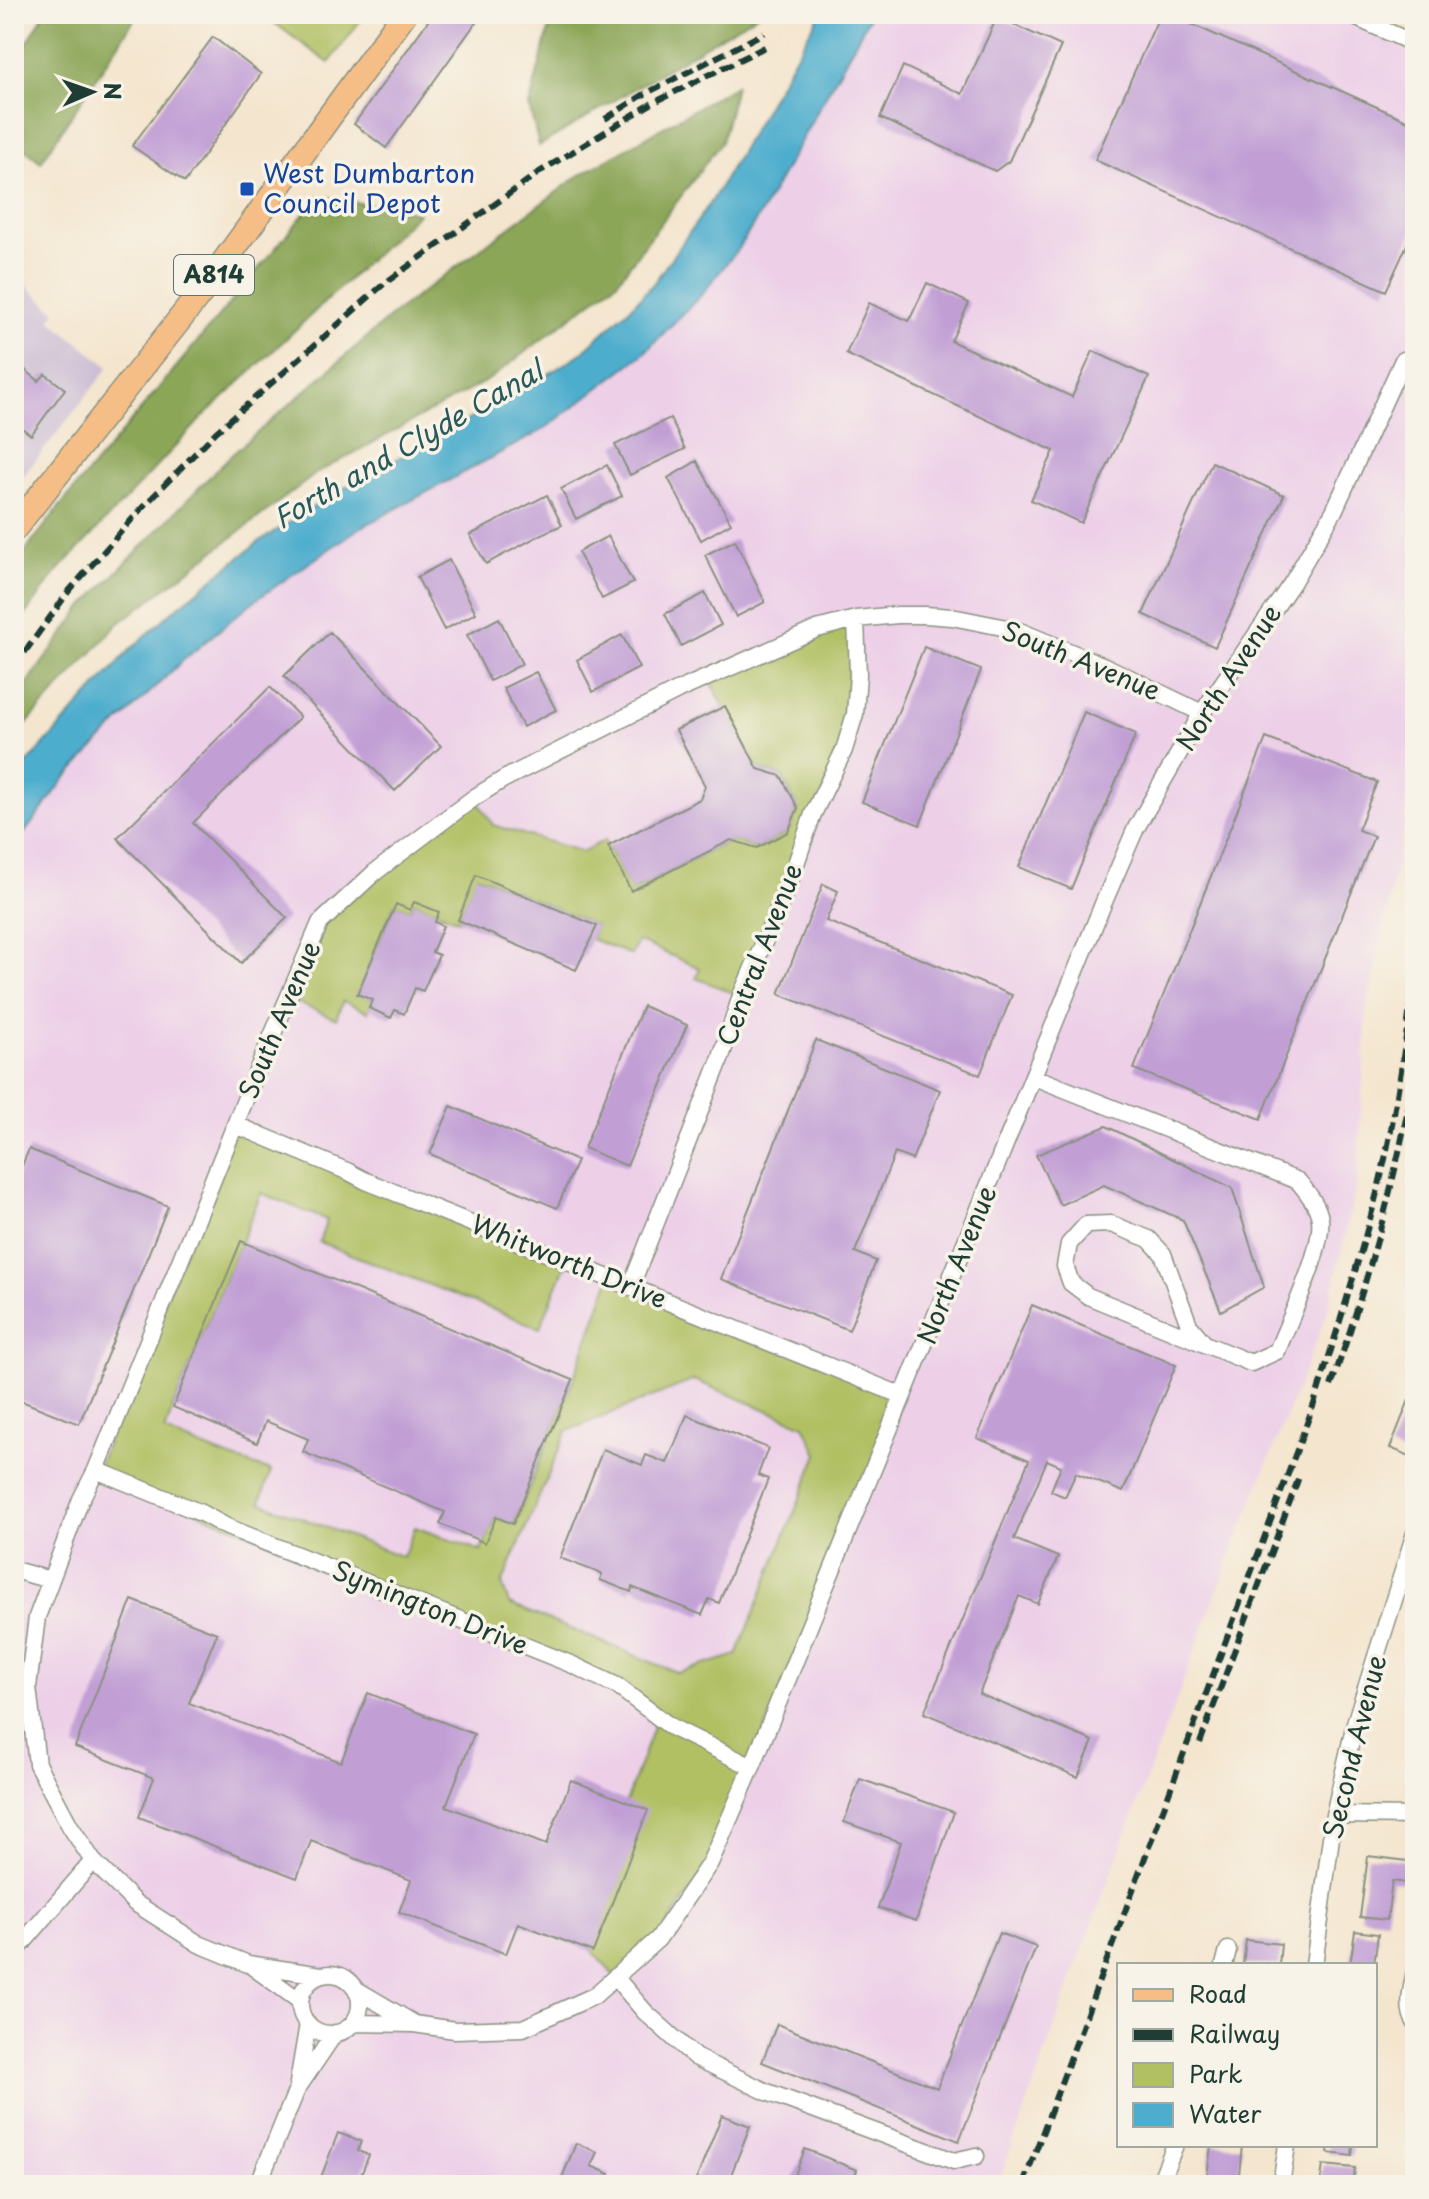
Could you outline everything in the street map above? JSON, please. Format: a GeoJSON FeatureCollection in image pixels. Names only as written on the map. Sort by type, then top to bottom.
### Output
{"type":"FeatureCollection","features":[{"type":"Feature","properties":{"kind":"main road","name":"A814"},"geometry":{"type":"LineString","coordinates":[[14,529],[210,281],[404,14]]}},
{"type":"Feature","properties":{"kind":"street"},"geometry":{"type":"LineString","coordinates":[[1348,14],[1415,44]]}},
{"type":"Feature","properties":{"kind":"street","name":"North Avenue"},"geometry":{"type":"LineString","coordinates":[[353,2023],[414,2024],[455,2030],[523,2028],[594,1996],[658,1939],[710,1863],[1136,828],[1202,713],[1292,583],[1334,511],[1403,360]]}},
{"type":"Feature","properties":{"kind":"street","name":"South Avenue"},"geometry":{"type":"LineString","coordinates":[[300,2001],[248,1964],[199,1944],[135,1903],[93,1861],[70,1826],[37,1764],[28,1687],[37,1617],[50,1580],[320,923],[374,873],[475,797],[504,779],[679,690],[817,629],[856,619],[925,615],[1017,630],[1109,668],[1202,713]]}},
{"type":"Feature","properties":{"kind":"street","name":"Central Avenue"},"geometry":{"type":"LineString","coordinates":[[631,1286],[720,1060],[741,996],[789,884],[813,814],[844,750],[855,714],[856,619]]}},
{"type":"Feature","properties":{"kind":"street"},"geometry":{"type":"LineString","coordinates":[[1034,1077],[1298,1181],[1311,1197],[1320,1218],[1319,1240],[1277,1351],[1251,1363],[1088,1296],[1071,1283],[1065,1266],[1069,1244],[1086,1225],[1111,1224],[1149,1239],[1163,1254],[1189,1325],[1204,1343]]}},
{"type":"Feature","properties":{"kind":"street","name":"Whitworth Drive"},"geometry":{"type":"LineString","coordinates":[[236,1125],[366,1181],[903,1396]]}},
{"type":"Feature","properties":{"kind":"street","name":"Symington Drive"},"geometry":{"type":"LineString","coordinates":[[96,1470],[242,1533],[573,1665],[617,1686],[671,1727],[752,1767]]}},
{"type":"Feature","properties":{"kind":"street","name":"Second Avenue"},"geometry":{"type":"LineString","coordinates":[[1314,1963],[1334,1815],[1355,1723],[1415,1533]]}},
{"type":"Feature","properties":{"kind":"street"},"geometry":{"type":"LineString","coordinates":[[14,1570],[50,1580]]}},
{"type":"Feature","properties":{"kind":"street"},"geometry":{"type":"LineString","coordinates":[[1334,1815],[1415,1816]]}},
{"type":"Feature","properties":{"kind":"street"},"geometry":{"type":"LineString","coordinates":[[14,1953],[93,1861]]}},
{"type":"Feature","properties":{"kind":"street","name":"South Avenue"},"geometry":{"type":"LineString","coordinates":[[248,1964],[321,1975]]}},
{"type":"Feature","properties":{"kind":"street"},"geometry":{"type":"LineString","coordinates":[[1415,1971],[1411,2004],[1415,2022]]}},
{"type":"Feature","properties":{"kind":"street"},"geometry":{"type":"LineString","coordinates":[[321,1975],[341,1976],[357,1990],[360,2007],[353,2023],[345,2030],[335,2033],[316,2030],[308,2024],[301,2009],[300,2001],[307,1985],[321,1975]]}},
{"type":"Feature","properties":{"kind":"street"},"geometry":{"type":"LineString","coordinates":[[615,1977],[645,2012],[695,2057],[767,2092],[954,2161],[976,2156]]}},
{"type":"Feature","properties":{"kind":"street","name":"North Avenue"},"geometry":{"type":"LineString","coordinates":[[357,1990],[414,2024]]}},
{"type":"Feature","properties":{"kind":"street"},"geometry":{"type":"LineString","coordinates":[[297,2089],[308,2024]]}},
{"type":"Feature","properties":{"kind":"street"},"geometry":{"type":"LineString","coordinates":[[258,2185],[297,2089],[335,2033]]}},
{"type":"Feature","properties":{"kind":"street"},"geometry":{"type":"LineString","coordinates":[[1159,2185],[1174,2147]]}},
{"type":"Feature","properties":{"kind":"street"},"geometry":{"type":"LineString","coordinates":[[1281,2185],[1287,2147]]}},
{"type":"Feature","properties":{"kind":"shaded area"},"geometry":{"type":"Polygon","coordinates":[[[871,14],[1331,14],[1415,54],[1415,750],[1399,851],[1367,1008],[1357,1183],[1327,1314],[1230,1557],[998,2185],[14,2185],[14,847],[65,779],[109,732],[180,663],[250,604],[358,529],[543,430],[643,354],[702,294],[738,249],[871,14]]]}},
{"type":"Feature","properties":{"kind":"shaded area"},"geometry":{"type":"Polygon","coordinates":[[[14,274],[56,312],[50,320],[109,367],[14,488],[14,274]]]}},
{"type":"Feature","properties":{"kind":"green space"},"geometry":{"type":"Polygon","coordinates":[[[44,14],[138,14],[41,162],[14,141],[14,65],[44,14]]]}},
{"type":"Feature","properties":{"kind":"green space"},"geometry":{"type":"Polygon","coordinates":[[[262,14],[365,14],[329,63],[262,14]]]}},
{"type":"Feature","properties":{"kind":"green space"},"geometry":{"type":"Polygon","coordinates":[[[553,14],[758,14],[539,146],[529,106],[553,14]]]}},
{"type":"Feature","properties":{"kind":"green space"},"geometry":{"type":"Polygon","coordinates":[[[736,85],[722,141],[617,282],[490,379],[317,473],[118,624],[14,738],[14,701],[84,606],[228,458],[397,311],[577,177],[736,85]]]}},
{"type":"Feature","properties":{"kind":"green space"},"geometry":{"type":"Polygon","coordinates":[[[319,196],[419,213],[203,417],[57,572],[14,630],[14,566],[57,510],[319,196]]]}},
{"type":"Feature","properties":{"kind":"green space"},"geometry":{"type":"Polygon","coordinates":[[[856,619],[855,714],[741,996],[696,978],[700,968],[638,941],[631,955],[591,939],[596,926],[477,875],[458,920],[414,902],[410,910],[395,904],[358,993],[373,1000],[368,1012],[343,1001],[336,1019],[289,999],[320,923],[475,797],[493,825],[582,852],[605,840],[632,891],[731,840],[757,848],[788,832],[798,808],[782,776],[758,769],[708,677],[856,619]]]}},
{"type":"Feature","properties":{"kind":"green space"},"geometry":{"type":"Polygon","coordinates":[[[236,1125],[567,1261],[540,1328],[319,1242],[327,1220],[261,1193],[165,1432],[271,1471],[260,1502],[403,1557],[415,1527],[481,1551],[496,1517],[514,1524],[572,1383],[610,1278],[903,1396],[710,1863],[658,1939],[615,1977],[593,1952],[626,1802],[657,1716],[617,1686],[96,1470],[236,1125]],[[694,1380],[567,1431],[502,1584],[509,1604],[678,1673],[737,1655],[818,1454],[804,1425],[694,1380]]]}},
{"type":"Feature","properties":{"kind":"water"},"geometry":{"type":"Polygon","coordinates":[[[820,14],[871,14],[762,211],[738,249],[702,294],[643,354],[543,430],[358,529],[250,604],[180,663],[109,732],[65,779],[14,847],[14,778],[129,651],[174,610],[260,541],[340,490],[523,390],[580,354],[630,308],[653,284],[713,199],[820,14]]]}},
{"type":"Feature","properties":{"kind":"building"},"geometry":{"type":"Polygon","coordinates":[[[433,14],[482,14],[386,148],[354,124],[433,14]]]}},
{"type":"Feature","properties":{"kind":"building"},"geometry":{"type":"Polygon","coordinates":[[[1160,14],[1169,14],[1415,124],[1415,227],[1386,291],[1095,160],[1160,14]]]}},
{"type":"Feature","properties":{"kind":"building"},"geometry":{"type":"Polygon","coordinates":[[[997,17],[1061,46],[1009,161],[995,171],[880,118],[903,66],[962,94],[997,17]]]}},
{"type":"Feature","properties":{"kind":"building"},"geometry":{"type":"Polygon","coordinates":[[[213,37],[261,74],[185,182],[132,146],[213,37]]]}},
{"type":"Feature","properties":{"kind":"building"},"geometry":{"type":"Polygon","coordinates":[[[927,283],[969,303],[951,341],[1072,397],[1093,351],[1149,377],[1081,523],[1031,500],[1054,451],[846,354],[869,303],[909,321],[927,283]]]}},
{"type":"Feature","properties":{"kind":"building"},"geometry":{"type":"Polygon","coordinates":[[[14,349],[22,355],[17,363],[39,381],[45,374],[65,389],[31,435],[14,422],[14,349]]]}},
{"type":"Feature","properties":{"kind":"building"},"geometry":{"type":"Polygon","coordinates":[[[670,418],[685,449],[630,475],[615,445],[670,418]]]}},
{"type":"Feature","properties":{"kind":"building"},"geometry":{"type":"Polygon","coordinates":[[[697,461],[731,523],[701,540],[668,478],[697,461]]]}},
{"type":"Feature","properties":{"kind":"building"},"geometry":{"type":"Polygon","coordinates":[[[1212,462],[1284,495],[1215,647],[1143,614],[1212,462]]]}},
{"type":"Feature","properties":{"kind":"building"},"geometry":{"type":"Polygon","coordinates":[[[607,465],[622,496],[576,519],[561,489],[607,465]]]}},
{"type":"Feature","properties":{"kind":"building"},"geometry":{"type":"Polygon","coordinates":[[[547,495],[562,525],[486,564],[470,535],[547,495]]]}},
{"type":"Feature","properties":{"kind":"building"},"geometry":{"type":"Polygon","coordinates":[[[608,536],[633,583],[602,599],[578,552],[608,536]]]}},
{"type":"Feature","properties":{"kind":"building"},"geometry":{"type":"Polygon","coordinates":[[[735,540],[765,602],[736,617],[705,555],[735,540]]]}},
{"type":"Feature","properties":{"kind":"building"},"geometry":{"type":"Polygon","coordinates":[[[449,560],[476,613],[444,630],[417,577],[449,560]]]}},
{"type":"Feature","properties":{"kind":"building"},"geometry":{"type":"Polygon","coordinates":[[[705,593],[721,625],[681,646],[665,614],[705,593]]]}},
{"type":"Feature","properties":{"kind":"building"},"geometry":{"type":"Polygon","coordinates":[[[499,618],[522,664],[490,681],[467,635],[499,618]]]}},
{"type":"Feature","properties":{"kind":"building"},"geometry":{"type":"Polygon","coordinates":[[[330,632],[441,746],[395,791],[284,676],[330,632]]]}},
{"type":"Feature","properties":{"kind":"building"},"geometry":{"type":"Polygon","coordinates":[[[622,635],[639,668],[593,692],[577,660],[622,635]]]}},
{"type":"Feature","properties":{"kind":"building"},"geometry":{"type":"Polygon","coordinates":[[[924,647],[981,670],[920,825],[862,802],[924,647]]]}},
{"type":"Feature","properties":{"kind":"building"},"geometry":{"type":"Polygon","coordinates":[[[536,672],[556,710],[523,727],[503,688],[536,672]]]}},
{"type":"Feature","properties":{"kind":"building"},"geometry":{"type":"Polygon","coordinates":[[[270,687],[300,717],[193,823],[287,918],[241,963],[117,838],[270,687]]]}},
{"type":"Feature","properties":{"kind":"building"},"geometry":{"type":"Polygon","coordinates":[[[725,706],[758,769],[781,776],[798,808],[788,832],[757,848],[731,840],[631,891],[608,846],[700,799],[705,786],[676,730],[725,706]]]}},
{"type":"Feature","properties":{"kind":"building"},"geometry":{"type":"Polygon","coordinates":[[[1084,712],[1136,734],[1071,889],[1019,867],[1084,712]]]}},
{"type":"Feature","properties":{"kind":"building"},"geometry":{"type":"Polygon","coordinates":[[[1266,738],[1377,782],[1358,830],[1374,836],[1261,1119],[1134,1069],[1266,738]]]}},
{"type":"Feature","properties":{"kind":"building"},"geometry":{"type":"Polygon","coordinates":[[[476,875],[597,926],[576,970],[458,920],[476,875]]]}},
{"type":"Feature","properties":{"kind":"building"},"geometry":{"type":"Polygon","coordinates":[[[823,884],[838,891],[826,921],[1012,995],[980,1075],[779,994],[823,884]]]}},
{"type":"Feature","properties":{"kind":"building"},"geometry":{"type":"Polygon","coordinates":[[[414,902],[439,912],[435,922],[443,926],[432,952],[439,955],[423,991],[415,988],[404,1014],[395,1010],[391,1018],[369,1008],[373,1000],[357,994],[396,904],[410,910],[414,902]]]}},
{"type":"Feature","properties":{"kind":"building"},"geometry":{"type":"Polygon","coordinates":[[[643,1006],[687,1025],[627,1166],[584,1148],[643,1006]]]}},
{"type":"Feature","properties":{"kind":"building"},"geometry":{"type":"Polygon","coordinates":[[[816,1040],[940,1090],[912,1160],[895,1153],[855,1252],[876,1261],[849,1330],[721,1279],[816,1040]]]}},
{"type":"Feature","properties":{"kind":"building"},"geometry":{"type":"Polygon","coordinates":[[[451,1106],[577,1161],[557,1208],[430,1154],[451,1106]]]}},
{"type":"Feature","properties":{"kind":"building"},"geometry":{"type":"Polygon","coordinates":[[[1106,1126],[1232,1188],[1264,1287],[1221,1311],[1183,1220],[1104,1185],[1060,1205],[1036,1155],[1106,1126]]]}},
{"type":"Feature","properties":{"kind":"building"},"geometry":{"type":"Polygon","coordinates":[[[29,1149],[168,1206],[79,1424],[14,1398],[14,1185],[29,1149]]]}},
{"type":"Feature","properties":{"kind":"building"},"geometry":{"type":"Polygon","coordinates":[[[241,1241],[573,1380],[513,1524],[496,1517],[485,1543],[440,1524],[445,1512],[303,1452],[308,1439],[266,1421],[257,1443],[173,1407],[241,1241]]]}},
{"type":"Feature","properties":{"kind":"building"},"geometry":{"type":"Polygon","coordinates":[[[1032,1305],[1176,1365],[1123,1492],[1076,1473],[1065,1497],[1051,1491],[1061,1466],[1047,1460],[1014,1539],[1058,1557],[1038,1604],[1019,1596],[979,1694],[1093,1741],[1078,1777],[924,1713],[1029,1460],[977,1438],[1032,1305]]]}},
{"type":"Feature","properties":{"kind":"building"},"geometry":{"type":"Polygon","coordinates":[[[1415,1385],[1415,1458],[1390,1448],[1415,1385]]]}},
{"type":"Feature","properties":{"kind":"building"},"geometry":{"type":"Polygon","coordinates":[[[687,1415],[768,1448],[758,1475],[768,1479],[719,1603],[709,1599],[702,1615],[632,1587],[631,1592],[600,1580],[602,1574],[560,1558],[603,1449],[642,1465],[646,1455],[667,1463],[687,1415]]]}},
{"type":"Feature","properties":{"kind":"building"},"geometry":{"type":"Polygon","coordinates":[[[132,1600],[217,1633],[189,1703],[341,1762],[368,1693],[474,1734],[446,1806],[546,1845],[571,1780],[648,1810],[593,1952],[518,1923],[506,1954],[399,1912],[411,1880],[311,1841],[297,1878],[139,1817],[154,1778],[75,1747],[132,1600]]]}},
{"type":"Feature","properties":{"kind":"building"},"geometry":{"type":"Polygon","coordinates":[[[860,1779],[954,1812],[916,1921],[878,1908],[901,1842],[844,1822],[860,1779]]]}},
{"type":"Feature","properties":{"kind":"building"},"geometry":{"type":"Polygon","coordinates":[[[1368,1856],[1415,1862],[1415,1884],[1392,1881],[1387,1920],[1360,1917],[1368,1856]]]}},
{"type":"Feature","properties":{"kind":"building"},"geometry":{"type":"Polygon","coordinates":[[[1355,1931],[1378,1934],[1374,1963],[1350,1963],[1355,1931]]]}},
{"type":"Feature","properties":{"kind":"building"},"geometry":{"type":"Polygon","coordinates":[[[999,1933],[1036,1947],[959,2141],[762,2062],[777,2024],[937,2088],[999,1933]]]}},
{"type":"Feature","properties":{"kind":"building"},"geometry":{"type":"Polygon","coordinates":[[[1246,1940],[1281,1944],[1279,1963],[1243,1963],[1246,1940]]]}},
{"type":"Feature","properties":{"kind":"building"},"geometry":{"type":"Polygon","coordinates":[[[722,2115],[750,2126],[727,2185],[694,2185],[722,2115]]]}},
{"type":"Feature","properties":{"kind":"building"},"geometry":{"type":"Polygon","coordinates":[[[338,2133],[361,2141],[358,2151],[369,2155],[357,2185],[318,2185],[338,2133]]]}},
{"type":"Feature","properties":{"kind":"building"},"geometry":{"type":"Polygon","coordinates":[[[576,2143],[597,2152],[591,2166],[610,2174],[605,2185],[559,2185],[576,2143]]]}},
{"type":"Feature","properties":{"kind":"building"},"geometry":{"type":"Polygon","coordinates":[[[1211,2147],[1242,2147],[1238,2185],[1206,2185],[1211,2147]]]}},
{"type":"Feature","properties":{"kind":"building"},"geometry":{"type":"Polygon","coordinates":[[[1329,2147],[1353,2147],[1352,2156],[1328,2153],[1329,2147]]]}},
{"type":"Feature","properties":{"kind":"building"},"geometry":{"type":"Polygon","coordinates":[[[805,2149],[857,2170],[851,2185],[791,2185],[805,2149]]]}},
{"type":"Feature","properties":{"kind":"building"},"geometry":{"type":"Polygon","coordinates":[[[1323,2165],[1355,2168],[1353,2185],[1320,2185],[1323,2165]]]}},
{"type":"Feature","properties":{"kind":"railway"},"geometry":{"type":"LineString","coordinates":[[605,119],[643,95],[764,33]]}},
{"type":"Feature","properties":{"kind":"railway"},"geometry":{"type":"LineString","coordinates":[[14,667],[69,591],[141,509],[216,432],[385,283],[541,171],[651,104],[765,47]]}},
{"type":"Feature","properties":{"kind":"railway"},"geometry":{"type":"LineString","coordinates":[[1023,2185],[1314,1404],[1379,1185],[1395,1106],[1415,972]]}},
{"type":"Feature","properties":{"kind":"railway"},"geometry":{"type":"LineString","coordinates":[[1331,1386],[1380,1229],[1415,1069]]}},
{"type":"Feature","properties":{"kind":"railway"},"geometry":{"type":"LineString","coordinates":[[1200,1743],[1299,1477]]}},
{"type":"Feature","properties":{"kind":"place","name":"West Dumbarton Council Depot"},"geometry":{"type":"Point","coordinates":[247,189]}},
{"type":"Feature","properties":{"kind":"water label","name":"Forth and Clyde Canal"},"geometry":{"type":"Point","coordinates":[408,445]}}]}
